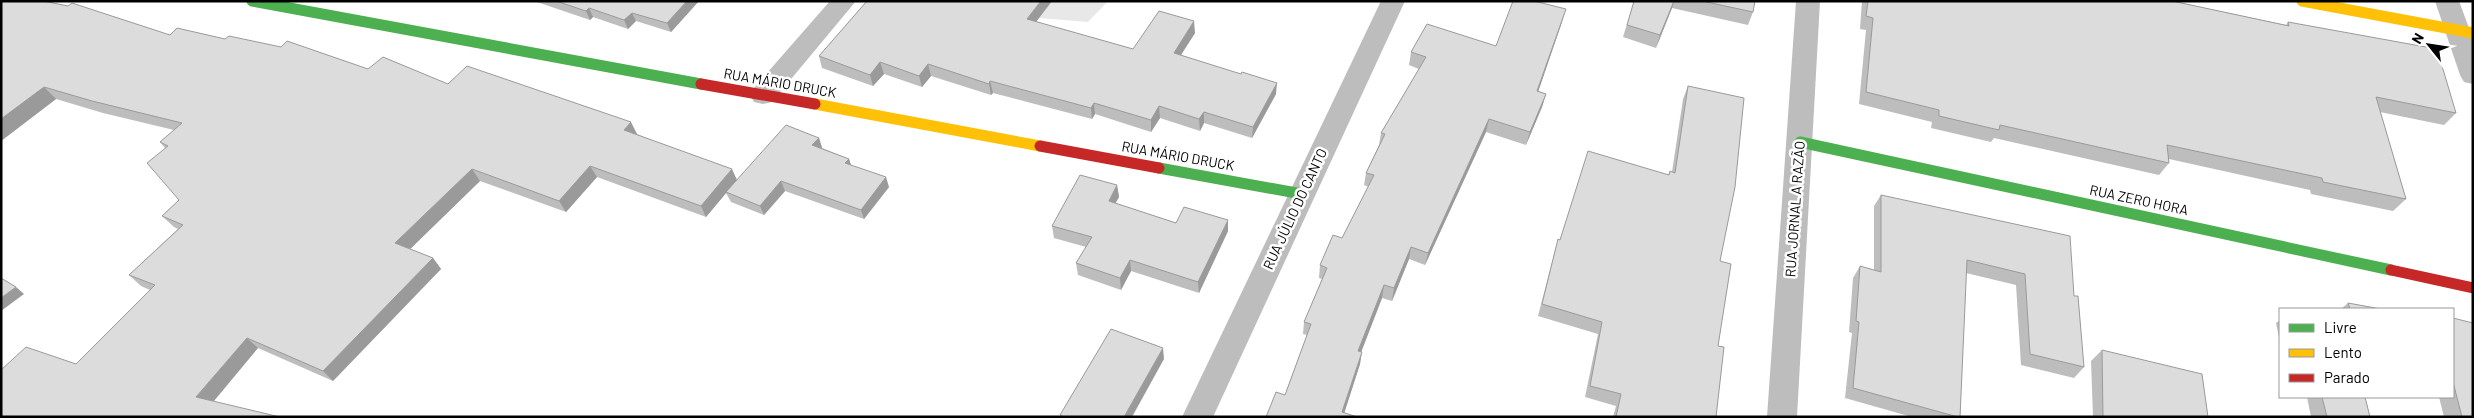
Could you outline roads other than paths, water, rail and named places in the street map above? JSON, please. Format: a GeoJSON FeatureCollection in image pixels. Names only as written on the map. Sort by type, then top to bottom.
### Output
{"type":"FeatureCollection","features":[{"type":"Feature","properties":{"kind":"street","name":"RUA MÁRIO DRUCK"},"geometry":{"type":"LineString","coordinates":[[252,1],[298,5],[763,95],[1302,194]]}},
{"type":"Feature","properties":{"kind":"street"},"geometry":{"type":"LineString","coordinates":[[763,95],[844,1]]}},
{"type":"Feature","properties":{"kind":"street","name":"RUA JÚLIO DO CANTO"},"geometry":{"type":"LineString","coordinates":[[1197,417],[1393,1]]}},
{"type":"Feature","properties":{"kind":"street","name":"RUA JORNAL A RAZÃO"},"geometry":{"type":"LineString","coordinates":[[1782,417],[1808,1]]}},
{"type":"Feature","properties":{"kind":"street"},"geometry":{"type":"LineString","coordinates":[[2302,1],[2465,31]]}},
{"type":"Feature","properties":{"kind":"street"},"geometry":{"type":"LineString","coordinates":[[2447,1],[2465,31],[2473,75]]}},
{"type":"Feature","properties":{"kind":"street","name":"RUA ZERO HORA"},"geometry":{"type":"LineString","coordinates":[[1800,142],[2473,288]]}}]}
